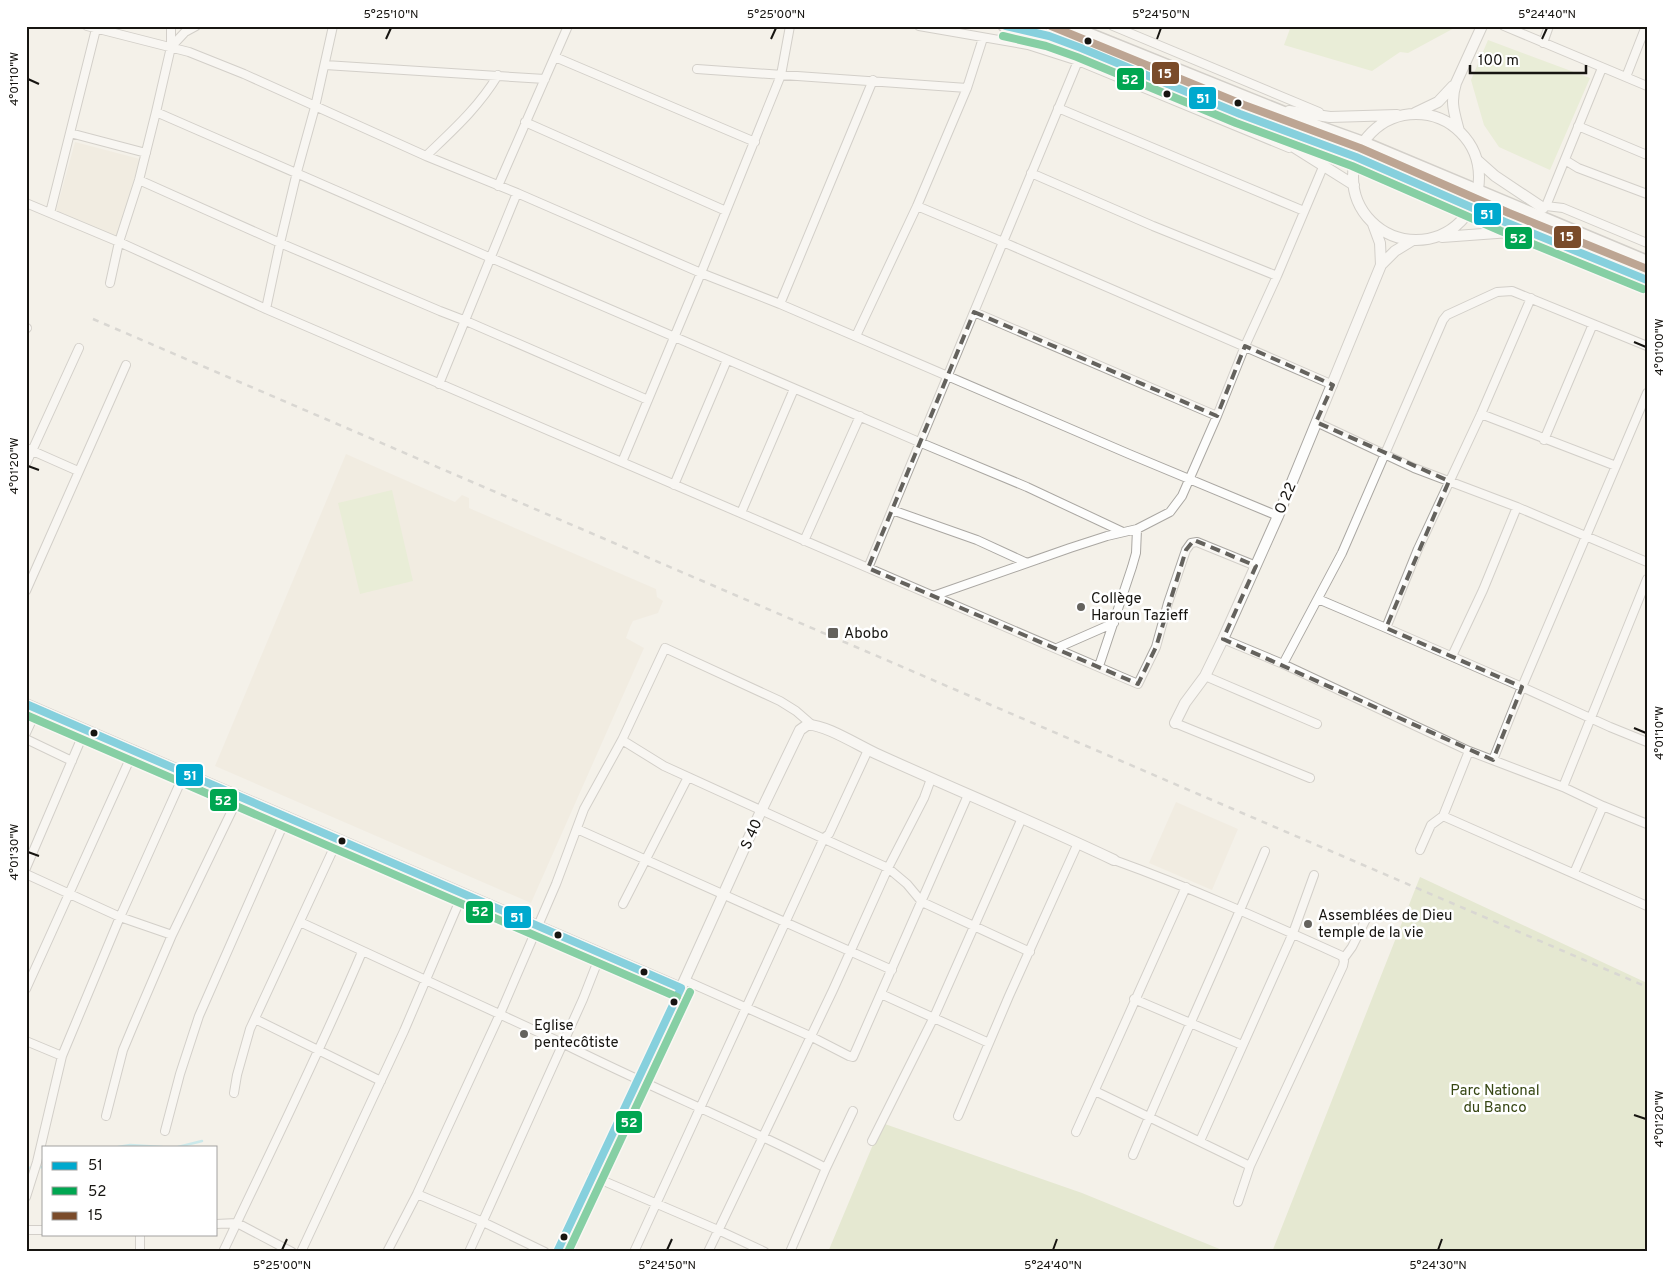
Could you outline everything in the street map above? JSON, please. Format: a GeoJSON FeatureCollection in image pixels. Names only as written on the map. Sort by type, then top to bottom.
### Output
{"type":"FeatureCollection","features":[{"type":"Feature","properties":{"kind":"main road"},"geometry":{"type":"LineString","coordinates":[[1006,26],[1048,36],[1081,48],[1240,114],[1356,158],[1647,280]]}},
{"type":"Feature","properties":{"kind":"main road"},"geometry":{"type":"LineString","coordinates":[[1068,26],[1363,143],[1477,192],[1645,257]]}},
{"type":"Feature","properties":{"kind":"main road"},"geometry":{"type":"LineString","coordinates":[[1544,207],[1574,230]]}},
{"type":"Feature","properties":{"kind":"street"},"geometry":{"type":"LineString","coordinates":[[87,26],[189,52],[244,74],[426,156],[856,336],[1278,516]]}},
{"type":"Feature","properties":{"kind":"street"},"geometry":{"type":"LineString","coordinates":[[110,283],[119,242],[139,180],[156,112],[171,47],[171,26]]}},
{"type":"Feature","properties":{"kind":"street"},"geometry":{"type":"LineString","coordinates":[[171,47],[185,32],[196,26]]}},
{"type":"Feature","properties":{"kind":"street"},"geometry":{"type":"LineString","coordinates":[[266,309],[280,243],[315,107],[333,26]]}},
{"type":"Feature","properties":{"kind":"street"},"geometry":{"type":"LineString","coordinates":[[498,186],[568,26]]}},
{"type":"Feature","properties":{"kind":"street"},"geometry":{"type":"LineString","coordinates":[[622,462],[702,272],[781,75],[790,26]]}},
{"type":"Feature","properties":{"kind":"street"},"geometry":{"type":"LineString","coordinates":[[919,26],[1028,45],[1078,61],[1301,153]]}},
{"type":"Feature","properties":{"kind":"street"},"geometry":{"type":"LineString","coordinates":[[1081,26],[1091,35]]}},
{"type":"Feature","properties":{"kind":"street"},"geometry":{"type":"LineString","coordinates":[[1112,26],[1330,117]]}},
{"type":"Feature","properties":{"kind":"street"},"geometry":{"type":"LineString","coordinates":[[1459,131],[1453,111],[1452,99],[1456,83],[1482,26]]}},
{"type":"Feature","properties":{"kind":"street"},"geometry":{"type":"LineString","coordinates":[[1504,26],[1647,86]]}},
{"type":"Feature","properties":{"kind":"street"},"geometry":{"type":"LineString","coordinates":[[1542,43],[1549,26]]}},
{"type":"Feature","properties":{"kind":"street"},"geometry":{"type":"LineString","coordinates":[[1626,77],[1646,26]]}},
{"type":"Feature","properties":{"kind":"street"},"geometry":{"type":"LineString","coordinates":[[50,213],[96,28]]}},
{"type":"Feature","properties":{"kind":"street"},"geometry":{"type":"LineString","coordinates":[[856,336],[917,206],[968,88],[984,38]]}},
{"type":"Feature","properties":{"kind":"street"},"geometry":{"type":"LineString","coordinates":[[868,568],[1078,61],[1081,48]]}},
{"type":"Feature","properties":{"kind":"street"},"geometry":{"type":"LineString","coordinates":[[555,57],[755,142]]}},
{"type":"Feature","properties":{"kind":"street"},"geometry":{"type":"LineString","coordinates":[[325,65],[545,78]]}},
{"type":"Feature","properties":{"kind":"street"},"geometry":{"type":"LineString","coordinates":[[1544,207],[1602,68]]}},
{"type":"Feature","properties":{"kind":"street"},"geometry":{"type":"LineString","coordinates":[[697,69],[968,88]]}},
{"type":"Feature","properties":{"kind":"street"},"geometry":{"type":"LineString","coordinates":[[426,156],[471,112],[486,94],[498,75]]}},
{"type":"Feature","properties":{"kind":"street"},"geometry":{"type":"LineString","coordinates":[[780,304],[873,80]]}},
{"type":"Feature","properties":{"kind":"street"},"geometry":{"type":"LineString","coordinates":[[1381,266],[1380,243],[1373,224],[1360,206],[1354,185],[1353,171],[1356,158],[1363,143],[1380,125],[1438,102],[1456,83]]}},
{"type":"Feature","properties":{"kind":"street"},"geometry":{"type":"LineString","coordinates":[[1058,108],[1304,211]]}},
{"type":"Feature","properties":{"kind":"street"},"geometry":{"type":"LineString","coordinates":[[1277,109],[1330,117],[1426,114],[1449,123],[1459,131],[1470,144],[1477,160],[1479,176],[1477,192],[1472,207],[1462,220],[1450,230],[1436,237]]}},
{"type":"Feature","properties":{"kind":"street"},"geometry":{"type":"LineString","coordinates":[[156,112],[726,360],[1028,487],[1123,532]]}},
{"type":"Feature","properties":{"kind":"street"},"geometry":{"type":"LineString","coordinates":[[1240,114],[1354,185]]}},
{"type":"Feature","properties":{"kind":"street"},"geometry":{"type":"LineString","coordinates":[[525,122],[726,211]]}},
{"type":"Feature","properties":{"kind":"street"},"geometry":{"type":"LineString","coordinates":[[1578,126],[1647,155]]}},
{"type":"Feature","properties":{"kind":"street"},"geometry":{"type":"LineString","coordinates":[[70,133],[146,153]]}},
{"type":"Feature","properties":{"kind":"street"},"geometry":{"type":"LineString","coordinates":[[1477,160],[1495,176],[1544,207],[1563,208],[1647,244]]}},
{"type":"Feature","properties":{"kind":"street"},"geometry":{"type":"LineString","coordinates":[[1565,160],[1578,168],[1645,193],[1647,183]]}},
{"type":"Feature","properties":{"kind":"street"},"geometry":{"type":"LineString","coordinates":[[933,596],[1070,548],[1137,529],[1170,512],[1182,496],[1245,346],[1324,167]]}},
{"type":"Feature","properties":{"kind":"street"},"geometry":{"type":"LineString","coordinates":[[1031,173],[1153,226],[1277,276]]}},
{"type":"Feature","properties":{"kind":"street"},"geometry":{"type":"LineString","coordinates":[[139,180],[280,243],[648,400]]}},
{"type":"Feature","properties":{"kind":"street"},"geometry":{"type":"LineString","coordinates":[[439,384],[518,194]]}},
{"type":"Feature","properties":{"kind":"street"},"geometry":{"type":"LineString","coordinates":[[26,203],[119,242],[266,309],[439,384],[1058,648],[1138,684],[1156,647],[1180,566],[1186,550],[1191,544],[1197,542],[1256,566]]}},
{"type":"Feature","properties":{"kind":"street"},"geometry":{"type":"LineString","coordinates":[[917,206],[1333,385]]}},
{"type":"Feature","properties":{"kind":"street"},"geometry":{"type":"LineString","coordinates":[[1373,224],[1392,236],[1413,240],[1527,231]]}},
{"type":"Feature","properties":{"kind":"street"},"geometry":{"type":"LineString","coordinates":[[1381,266],[1395,251],[1413,240]]}},
{"type":"Feature","properties":{"kind":"street","name":"O 22"},"geometry":{"type":"LineString","coordinates":[[1175,722],[1205,676],[1224,639],[1278,516],[1381,266]]}},
{"type":"Feature","properties":{"kind":"street"},"geometry":{"type":"LineString","coordinates":[[1283,664],[1342,553],[1438,329],[1447,315],[1497,292],[1512,291],[1647,346]]}},
{"type":"Feature","properties":{"kind":"street"},"geometry":{"type":"LineString","coordinates":[[1386,628],[1418,548],[1481,414],[1531,298]]}},
{"type":"Feature","properties":{"kind":"street"},"geometry":{"type":"LineString","coordinates":[[974,312],[1217,416]]}},
{"type":"Feature","properties":{"kind":"street"},"geometry":{"type":"LineString","coordinates":[[1544,440],[1593,324]]}},
{"type":"Feature","properties":{"kind":"street"},"geometry":{"type":"LineString","coordinates":[[26,464],[29,449],[79,348]]}},
{"type":"Feature","properties":{"kind":"street"},"geometry":{"type":"LineString","coordinates":[[674,485],[726,360]]}},
{"type":"Feature","properties":{"kind":"street"},"geometry":{"type":"LineString","coordinates":[[26,591],[126,365]]}},
{"type":"Feature","properties":{"kind":"street"},"geometry":{"type":"LineString","coordinates":[[741,513],[794,389]]}},
{"type":"Feature","properties":{"kind":"street"},"geometry":{"type":"LineString","coordinates":[[1493,760],[1522,686],[1647,393]]}},
{"type":"Feature","properties":{"kind":"street"},"geometry":{"type":"LineString","coordinates":[[1481,414],[1544,440],[1616,466]]}},
{"type":"Feature","properties":{"kind":"street"},"geometry":{"type":"LineString","coordinates":[[804,541],[860,416]]}},
{"type":"Feature","properties":{"kind":"street"},"geometry":{"type":"LineString","coordinates":[[1316,422],[1414,468],[1518,507],[1647,562]]}},
{"type":"Feature","properties":{"kind":"street"},"geometry":{"type":"LineString","coordinates":[[29,449],[78,471]]}},
{"type":"Feature","properties":{"kind":"street"},"geometry":{"type":"LineString","coordinates":[[1452,656],[1483,590],[1518,507]]}},
{"type":"Feature","properties":{"kind":"street"},"geometry":{"type":"LineString","coordinates":[[892,510],[977,540],[1027,563]]}},
{"type":"Feature","properties":{"kind":"street"},"geometry":{"type":"LineString","coordinates":[[1099,666],[1134,561],[1137,529]]}},
{"type":"Feature","properties":{"kind":"street"},"geometry":{"type":"LineString","coordinates":[[1564,787],[1647,579]]}},
{"type":"Feature","properties":{"kind":"street"},"geometry":{"type":"LineString","coordinates":[[1318,599],[1522,686],[1647,742]]}},
{"type":"Feature","properties":{"kind":"street"},"geometry":{"type":"LineString","coordinates":[[1058,648],[1114,623]]}},
{"type":"Feature","properties":{"kind":"street"},"geometry":{"type":"LineString","coordinates":[[1224,639],[1283,664],[1469,751],[1564,787],[1647,824]]}},
{"type":"Feature","properties":{"kind":"street"},"geometry":{"type":"LineString","coordinates":[[387,1252],[417,1194],[500,1014],[539,926],[584,809],[622,740],[665,648],[780,702],[796,711],[811,724],[931,779],[1114,860],[1241,910],[1294,933],[1344,958]]}},
{"type":"Feature","properties":{"kind":"street"},"geometry":{"type":"LineString","coordinates":[[1205,676],[1317,724]]}},
{"type":"Feature","properties":{"kind":"street"},"geometry":{"type":"LineString","coordinates":[[26,704],[601,953],[746,1007],[854,1057],[968,795]]}},
{"type":"Feature","properties":{"kind":"street"},"geometry":{"type":"LineString","coordinates":[[26,733],[37,709]]}},
{"type":"Feature","properties":{"kind":"street"},"geometry":{"type":"LineString","coordinates":[[1175,722],[1310,778]]}},
{"type":"Feature","properties":{"kind":"street","name":"S 40"},"geometry":{"type":"LineString","coordinates":[[557,1252],[724,895],[761,811],[800,730],[807,724],[811,724]]}},
{"type":"Feature","properties":{"kind":"street"},"geometry":{"type":"LineString","coordinates":[[26,868],[85,730]]}},
{"type":"Feature","properties":{"kind":"street"},"geometry":{"type":"LineString","coordinates":[[26,739],[72,761]]}},
{"type":"Feature","properties":{"kind":"street"},"geometry":{"type":"LineString","coordinates":[[622,740],[644,752],[653,760],[688,777],[888,868],[907,884],[922,902],[1030,952]]}},
{"type":"Feature","properties":{"kind":"street"},"geometry":{"type":"LineString","coordinates":[[26,989],[134,750]]}},
{"type":"Feature","properties":{"kind":"street"},"geometry":{"type":"LineString","coordinates":[[634,1252],[824,838],[829,834],[868,750]]}},
{"type":"Feature","properties":{"kind":"street"},"geometry":{"type":"LineString","coordinates":[[1420,850],[1431,825],[1443,816],[1469,751]]}},
{"type":"Feature","properties":{"kind":"street"},"geometry":{"type":"LineString","coordinates":[[26,1197],[37,1162],[62,1056],[120,917],[185,772]]}},
{"type":"Feature","properties":{"kind":"street"},"geometry":{"type":"LineString","coordinates":[[624,904],[688,777]]}},
{"type":"Feature","properties":{"kind":"street"},"geometry":{"type":"LineString","coordinates":[[708,1252],[764,1137],[888,868],[924,798],[931,779]]}},
{"type":"Feature","properties":{"kind":"street"},"geometry":{"type":"LineString","coordinates":[[106,1116],[124,1050],[172,935],[239,796]]}},
{"type":"Feature","properties":{"kind":"street"},"geometry":{"type":"LineString","coordinates":[[1574,873],[1603,806]]}},
{"type":"Feature","properties":{"kind":"street"},"geometry":{"type":"LineString","coordinates":[[165,1132],[180,1074],[199,1016],[287,816]]}},
{"type":"Feature","properties":{"kind":"street"},"geometry":{"type":"LineString","coordinates":[[1443,816],[1647,906]]}},
{"type":"Feature","properties":{"kind":"street"},"geometry":{"type":"LineString","coordinates":[[872,1141],[934,1018],[1022,818]]}},
{"type":"Feature","properties":{"kind":"street"},"geometry":{"type":"LineString","coordinates":[[577,829],[892,970]]}},
{"type":"Feature","properties":{"kind":"street"},"geometry":{"type":"LineString","coordinates":[[234,1092],[254,1019],[338,839]]}},
{"type":"Feature","properties":{"kind":"street"},"geometry":{"type":"LineString","coordinates":[[958,1116],[1078,843]]}},
{"type":"Feature","properties":{"kind":"street"},"geometry":{"type":"LineString","coordinates":[[1132,1155],[1266,851]]}},
{"type":"Feature","properties":{"kind":"street"},"geometry":{"type":"LineString","coordinates":[[26,874],[120,917],[172,935]]}},
{"type":"Feature","properties":{"kind":"street"},"geometry":{"type":"LineString","coordinates":[[1200,1141],[1294,933],[1314,875]]}},
{"type":"Feature","properties":{"kind":"street"},"geometry":{"type":"LineString","coordinates":[[1076,1132],[1134,999],[1186,887]]}},
{"type":"Feature","properties":{"kind":"street"},"geometry":{"type":"LineString","coordinates":[[301,1252],[404,1031],[463,893]]}},
{"type":"Feature","properties":{"kind":"street"},"geometry":{"type":"LineString","coordinates":[[1238,1202],[1250,1166],[1309,1043],[1343,966],[1344,958],[1352,947],[1368,915]]}},
{"type":"Feature","properties":{"kind":"street"},"geometry":{"type":"LineString","coordinates":[[300,922],[764,1137],[826,1168]]}},
{"type":"Feature","properties":{"kind":"street"},"geometry":{"type":"LineString","coordinates":[[223,1252],[282,1131],[362,952]]}},
{"type":"Feature","properties":{"kind":"street"},"geometry":{"type":"LineString","coordinates":[[469,1252],[583,999],[601,953]]}},
{"type":"Feature","properties":{"kind":"street"},"geometry":{"type":"LineString","coordinates":[[881,994],[989,1043]]}},
{"type":"Feature","properties":{"kind":"street"},"geometry":{"type":"LineString","coordinates":[[1134,999],[1242,1045]]}},
{"type":"Feature","properties":{"kind":"street"},"geometry":{"type":"LineString","coordinates":[[254,1019],[381,1080]]}},
{"type":"Feature","properties":{"kind":"street"},"geometry":{"type":"LineString","coordinates":[[26,1041],[62,1056]]}},
{"type":"Feature","properties":{"kind":"street"},"geometry":{"type":"LineString","coordinates":[[1095,1091],[1250,1166]]}},
{"type":"Feature","properties":{"kind":"street"},"geometry":{"type":"LineString","coordinates":[[790,1252],[826,1168],[853,1112]]}},
{"type":"Feature","properties":{"kind":"street"},"geometry":{"type":"LineString","coordinates":[[592,1176],[765,1252]]}},
{"type":"Feature","properties":{"kind":"street"},"geometry":{"type":"LineString","coordinates":[[417,1194],[483,1222],[545,1252]]}},
{"type":"Feature","properties":{"kind":"street"},"geometry":{"type":"LineString","coordinates":[[218,1224],[237,1223],[292,1252]]}},
{"type":"Feature","properties":{"kind":"street"},"geometry":{"type":"LineString","coordinates":[[26,1230],[42,1230]]}},
{"type":"Feature","properties":{"kind":"street"},"geometry":{"type":"LineString","coordinates":[[140,1236],[140,1252]]}},
{"type":"Feature","properties":{"kind":"highlighted area"},"geometry":{"type":"Polygon","coordinates":[[[974,312],[1217,416],[1245,346],[1333,385],[1316,422],[1449,481],[1386,628],[1522,687],[1493,760],[1223,639],[1256,566],[1194,540],[1186,550],[1156,647],[1138,684],[868,568],[974,312]]]}},
{"type":"Feature","properties":{"kind":"shaded area"},"geometry":{"type":"Polygon","coordinates":[[[75,142],[140,159],[117,237],[56,211],[75,142]]]}},
{"type":"Feature","properties":{"kind":"shaded area"},"geometry":{"type":"Polygon","coordinates":[[[346,454],[455,502],[462,495],[469,498],[469,508],[656,589],[657,597],[663,601],[658,613],[633,621],[630,627],[626,638],[644,648],[531,903],[215,766],[346,454]]]}},
{"type":"Feature","properties":{"kind":"shaded area"},"geometry":{"type":"Polygon","coordinates":[[[1176,802],[1238,829],[1212,890],[1149,863],[1176,802]]]}},
{"type":"Feature","properties":{"kind":"green space"},"geometry":{"type":"Polygon","coordinates":[[[1291,26],[1458,26],[1408,53],[1400,52],[1372,71],[1284,45],[1291,26]]]}},
{"type":"Feature","properties":{"kind":"green space"},"geometry":{"type":"Polygon","coordinates":[[[1488,40],[1590,78],[1550,170],[1499,147],[1484,125],[1471,80],[1488,40]]]}},
{"type":"Feature","properties":{"kind":"green space"},"geometry":{"type":"Polygon","coordinates":[[[392,490],[413,581],[360,594],[338,503],[392,490]]]}},
{"type":"Feature","properties":{"kind":"green space","name":"Parc National du Banco"},"geometry":{"type":"Polygon","coordinates":[[[1420,877],[1647,983],[1647,1252],[1272,1252],[1420,877]]]}},
{"type":"Feature","properties":{"kind":"green space"},"geometry":{"type":"Polygon","coordinates":[[[882,1123],[1082,1193],[1227,1252],[828,1252],[882,1123]]]}},
{"type":"Feature","properties":{"kind":"waterway"},"geometry":{"type":"LineString","coordinates":[[182,1146],[202,1141]]}},
{"type":"Feature","properties":{"kind":"waterway"},"geometry":{"type":"LineString","coordinates":[[124,1146],[146,1146]]}},
{"type":"Feature","properties":{"kind":"waterway"},"geometry":{"type":"LineString","coordinates":[[26,1168],[42,1167]]}},
{"type":"Feature","properties":{"kind":"railway"},"geometry":{"type":"LineString","coordinates":[[93,319],[1647,987]]}},
{"type":"Feature","properties":{"kind":"transit line","name":"51"},"geometry":{"type":"LineString","coordinates":[[1006,26],[1049,36],[1081,48],[1240,114],[1356,157],[1505,222],[1647,280]]}},
{"type":"Feature","properties":{"kind":"transit line","name":"15"},"geometry":{"type":"LineString","coordinates":[[1051,26],[1244,105],[1360,148],[1509,213],[1647,269]]}},
{"type":"Feature","properties":{"kind":"transit line","name":"52"},"geometry":{"type":"LineString","coordinates":[[1003,36],[1046,46],[1077,57],[1236,123],[1352,166],[1501,231],[1643,289]]}},
{"type":"Feature","properties":{"kind":"transit line","name":"51"},"geometry":{"type":"LineString","coordinates":[[26,704],[681,988]]}},
{"type":"Feature","properties":{"kind":"transit line","name":"52"},"geometry":{"type":"LineString","coordinates":[[26,715],[677,997]]}},
{"type":"Feature","properties":{"kind":"transit line","name":"51"},"geometry":{"type":"LineString","coordinates":[[557,1252],[681,988]]}},
{"type":"Feature","properties":{"kind":"transit line","name":"52"},"geometry":{"type":"LineString","coordinates":[[568,1252],[690,992]]}},
{"type":"Feature","properties":{"kind":"place","name":"Collège Haroun Tazieff"},"geometry":{"type":"Point","coordinates":[1081,607]}},
{"type":"Feature","properties":{"kind":"place","name":"Abobo"},"geometry":{"type":"Point","coordinates":[833,633]}},
{"type":"Feature","properties":{"kind":"place","name":"Assemblées de Dieu temple de la vie"},"geometry":{"type":"Point","coordinates":[1308,924]}},
{"type":"Feature","properties":{"kind":"place","name":"Eglise pentecôtiste"},"geometry":{"type":"Point","coordinates":[524,1034]}}]}
